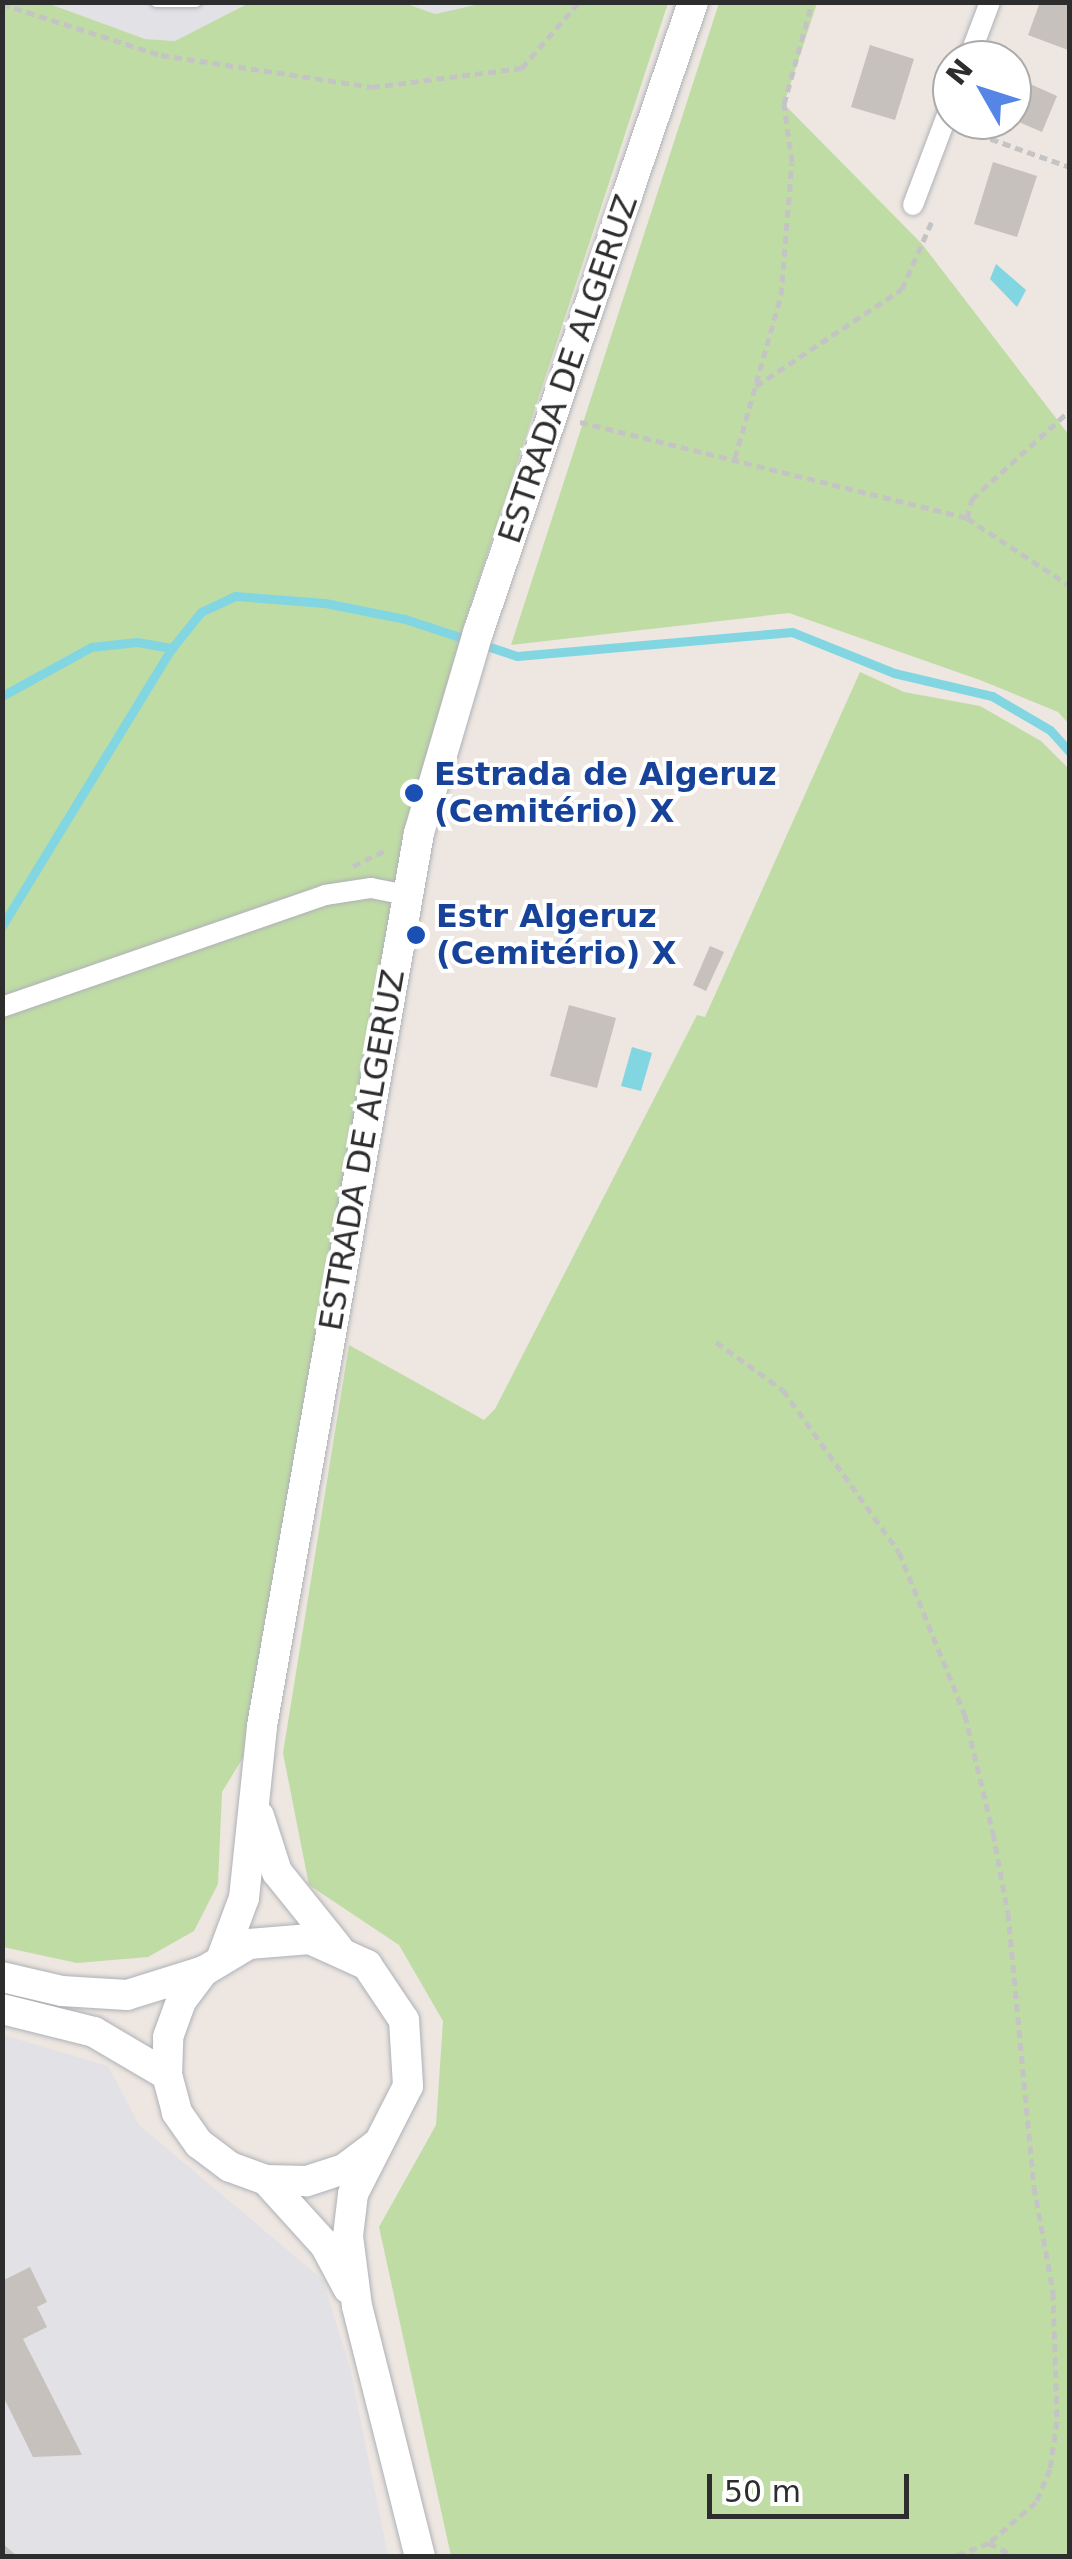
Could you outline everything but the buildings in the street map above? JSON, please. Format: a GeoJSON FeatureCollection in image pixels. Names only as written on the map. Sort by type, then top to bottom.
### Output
{"type":"FeatureCollection","features":[{"type":"Feature","properties":{"kind":"main road","name":"ESTRADA DE ALGERUZ"},"geometry":{"type":"LineString","coordinates":[[376,2145],[325,2175],[266,2180],[230,2168],[199,2144],[178,2112],[167,2075],[168,2037],[181,2002],[213,1964],[244,1898],[254,1799],[406,895],[475,644],[694,2]]}},
{"type":"Feature","properties":{"kind":"main road","name":"ESTRADA DE ALGERUZ"},"geometry":{"type":"LineString","coordinates":[[254,1799],[276,1872],[338,1948],[390,1990],[411,2053],[408,2086],[376,2145],[348,2216],[357,2306],[420,2556]]}},
{"type":"Feature","properties":{"kind":"main road","name":"ESTRADA DE ALGERUZ"},"geometry":{"type":"LineString","coordinates":[[213,1964],[279,1938],[338,1948]]}},
{"type":"Feature","properties":{"kind":"main road"},"geometry":{"type":"LineString","coordinates":[[2,1977],[62,1991],[127,1995],[213,1964]]}},
{"type":"Feature","properties":{"kind":"main road"},"geometry":{"type":"LineString","coordinates":[[2,2010],[94,2032],[167,2075]]}},
{"type":"Feature","properties":{"kind":"main road","name":"ESTRADA DE ALGERUZ"},"geometry":{"type":"LineString","coordinates":[[266,2180],[326,2246],[357,2306]]}},
{"type":"Feature","properties":{"kind":"street"},"geometry":{"type":"LineString","coordinates":[[976,40],[990,2]]}},
{"type":"Feature","properties":{"kind":"street"},"geometry":{"type":"LineString","coordinates":[[913,205],[937,140]]}},
{"type":"Feature","properties":{"kind":"street"},"geometry":{"type":"LineString","coordinates":[[2,1007],[325,895],[371,888],[406,895]]}},
{"type":"Feature","properties":{"kind":"lane"},"geometry":{"type":"LineString","coordinates":[[156,2],[196,2]]}},
{"type":"Feature","properties":{"kind":"path"},"geometry":{"type":"LineString","coordinates":[[2,4],[160,55],[372,87],[522,68],[579,2]]}},
{"type":"Feature","properties":{"kind":"path"},"geometry":{"type":"LineString","coordinates":[[735,459],[780,295],[792,162],[784,104],[812,2]]}},
{"type":"Feature","properties":{"kind":"path"},"geometry":{"type":"LineString","coordinates":[[1010,140],[1070,167]]}},
{"type":"Feature","properties":{"kind":"path"},"geometry":{"type":"LineString","coordinates":[[754,387],[902,289],[935,215],[913,205]]}},
{"type":"Feature","properties":{"kind":"path"},"geometry":{"type":"LineString","coordinates":[[968,518],[972,499],[1070,410]]}},
{"type":"Feature","properties":{"kind":"path"},"geometry":{"type":"LineString","coordinates":[[552,416],[968,518],[1070,586]]}},
{"type":"Feature","properties":{"kind":"path"},"geometry":{"type":"LineString","coordinates":[[716,1342],[782,1390],[900,1552],[965,1714],[1008,1913],[1058,2358],[1050,2469],[1036,2502],[989,2543],[955,2556]]}},
{"type":"Feature","properties":{"kind":"path"},"geometry":{"type":"LineString","coordinates":[[989,2543],[1014,2556]]}},
{"type":"Feature","properties":{"kind":"shaded area"},"geometry":{"type":"Polygon","coordinates":[[[47,3],[249,3],[175,41],[145,39],[47,3]]]}},
{"type":"Feature","properties":{"kind":"shaded area"},"geometry":{"type":"Polygon","coordinates":[[[404,3],[489,3],[435,14],[404,3]]]}},
{"type":"Feature","properties":{"kind":"shaded area"},"geometry":{"type":"Polygon","coordinates":[[[2,2035],[108,2066],[139,2125],[323,2280],[350,2368],[388,2556],[3,2556],[2,2035]]]}},
{"type":"Feature","properties":{"kind":"green space"},"geometry":{"type":"Polygon","coordinates":[[[489,2],[668,3],[463,628],[247,1751],[222,1792],[218,1884],[194,1931],[148,1957],[77,1963],[3,1947],[3,3],[47,3],[145,39],[175,41],[249,3],[404,3],[435,14],[489,2]]]}},
{"type":"Feature","properties":{"kind":"green space"},"geometry":{"type":"Polygon","coordinates":[[[719,3],[817,3],[784,104],[922,244],[1069,435],[1069,724],[1058,712],[980,680],[789,613],[511,645],[719,3]]]}},
{"type":"Feature","properties":{"kind":"green space"},"geometry":{"type":"Polygon","coordinates":[[[860,672],[904,692],[980,706],[1041,741],[1069,769],[1069,2556],[451,2556],[379,2227],[436,2125],[443,2021],[399,1945],[309,1885],[283,1753],[349,1345],[484,1420],[495,1409],[697,1015],[705,1017],[860,672]]]}},
{"type":"Feature","properties":{"kind":"water"},"geometry":{"type":"Polygon","coordinates":[[[996,264],[1026,290],[1017,307],[990,279],[996,264]]]}},
{"type":"Feature","properties":{"kind":"water"},"geometry":{"type":"Polygon","coordinates":[[[632,1047],[652,1053],[641,1091],[621,1086],[632,1047]]]}},
{"type":"Feature","properties":{"kind":"waterway"},"geometry":{"type":"LineString","coordinates":[[2,926],[172,648],[201,612],[235,596],[325,603],[405,619],[517,656],[792,632],[894,673],[992,696],[1050,730],[1070,752]]}},
{"type":"Feature","properties":{"kind":"waterway"},"geometry":{"type":"LineString","coordinates":[[2,696],[91,647],[137,642],[172,648]]}},
{"type":"Feature","properties":{"kind":"place","name":"Estrada de Algeruz (Cemitério) X"},"geometry":{"type":"Point","coordinates":[414,793]}},
{"type":"Feature","properties":{"kind":"place","name":"Estr Algeruz (Cemitério) X"},"geometry":{"type":"Point","coordinates":[416,935]}}]}
